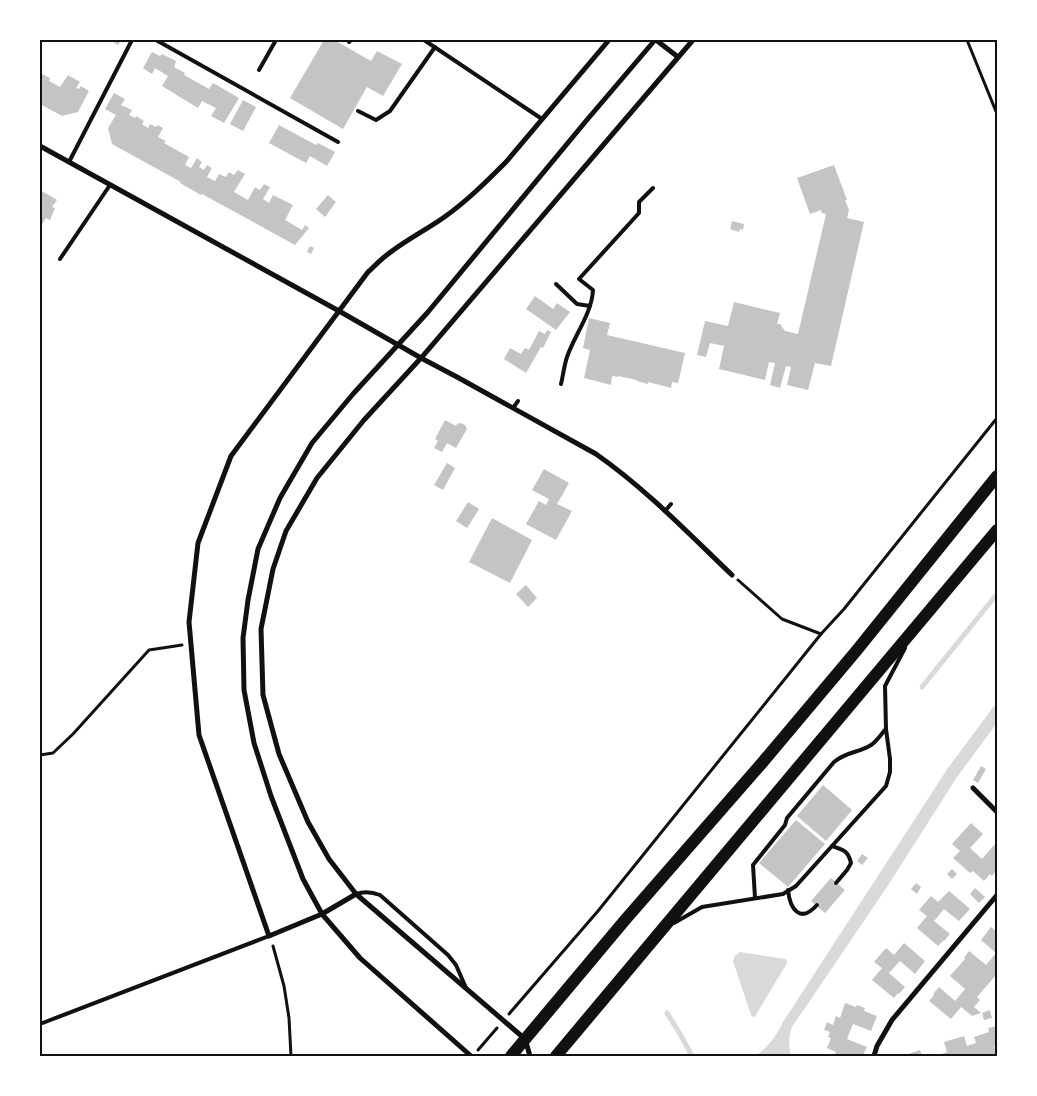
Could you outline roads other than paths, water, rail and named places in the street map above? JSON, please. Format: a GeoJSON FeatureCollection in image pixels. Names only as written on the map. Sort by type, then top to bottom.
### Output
{"type":"FeatureCollection","features":[{"type":"Feature","properties":{"kind":"main road"},"geometry":{"type":"LineString","coordinates":[[511,1056],[857,650],[997,476]]}},
{"type":"Feature","properties":{"kind":"main road"},"geometry":{"type":"LineString","coordinates":[[556,1056],[997,530]]}},
{"type":"Feature","properties":{"kind":"street"},"geometry":{"type":"LineString","coordinates":[[356,894],[322,914],[269,936],[199,735],[189,622],[198,543],[231,456],[368,272],[396,248],[443,218],[476,192],[506,162],[609,40]]}},
{"type":"Feature","properties":{"kind":"street"},"geometry":{"type":"LineString","coordinates":[[472,1056],[360,958],[322,914],[303,879],[271,796],[254,743],[244,690],[243,638],[258,549],[280,498],[312,443],[353,394],[428,312],[655,40],[678,57]]}},
{"type":"Feature","properties":{"kind":"street"},"geometry":{"type":"LineString","coordinates":[[530,1056],[525,1039],[356,894],[329,858],[308,822],[279,754],[263,695],[261,629],[273,569],[286,531],[317,478],[364,420],[420,358],[692,40]]}},
{"type":"Feature","properties":{"kind":"street"},"geometry":{"type":"LineString","coordinates":[[40,146],[596,454],[614,466],[732,574]]}},
{"type":"Feature","properties":{"kind":"street"},"geometry":{"type":"LineString","coordinates":[[973,788],[997,812]]}},
{"type":"Feature","properties":{"kind":"street"},"geometry":{"type":"LineString","coordinates":[[874,1056],[877,1046],[892,1020],[997,895]]}},
{"type":"Feature","properties":{"kind":"lane"},"geometry":{"type":"LineString","coordinates":[[68,162],[132,40]]}},
{"type":"Feature","properties":{"kind":"lane"},"geometry":{"type":"LineString","coordinates":[[156,40],[338,142]]}},
{"type":"Feature","properties":{"kind":"lane"},"geometry":{"type":"LineString","coordinates":[[259,70],[276,40]]}},
{"type":"Feature","properties":{"kind":"lane"},"geometry":{"type":"LineString","coordinates":[[424,40],[542,119]]}},
{"type":"Feature","properties":{"kind":"lane"},"geometry":{"type":"LineString","coordinates":[[358,111],[376,120],[390,111],[435,47]]}},
{"type":"Feature","properties":{"kind":"lane"},"geometry":{"type":"LineString","coordinates":[[60,259],[110,185]]}},
{"type":"Feature","properties":{"kind":"lane"},"geometry":{"type":"LineString","coordinates":[[561,384],[566,358],[590,306],[592,296],[593,290],[579,279],[639,213],[639,202],[653,188]]}},
{"type":"Feature","properties":{"kind":"lane"},"geometry":{"type":"LineString","coordinates":[[556,284],[577,304],[590,306]]}},
{"type":"Feature","properties":{"kind":"lane"},"geometry":{"type":"LineString","coordinates":[[513,408],[518,401]]}},
{"type":"Feature","properties":{"kind":"lane"},"geometry":{"type":"LineString","coordinates":[[665,511],[671,504]]}},
{"type":"Feature","properties":{"kind":"lane"},"geometry":{"type":"LineString","coordinates":[[663,929],[702,906],[783,894],[796,886],[886,786],[890,772],[890,759],[886,730],[885,686],[916,628]]}},
{"type":"Feature","properties":{"kind":"lane"},"geometry":{"type":"LineString","coordinates":[[755,898],[753,865],[785,825],[787,818],[834,762],[841,756],[861,750],[872,744],[886,730]]}},
{"type":"Feature","properties":{"kind":"lane"},"geometry":{"type":"LineString","coordinates":[[832,846],[844,850],[849,856],[851,863],[836,882]]}},
{"type":"Feature","properties":{"kind":"lane"},"geometry":{"type":"LineString","coordinates":[[788,890],[791,905],[800,914],[807,914],[816,905]]}},
{"type":"Feature","properties":{"kind":"lane"},"geometry":{"type":"LineString","coordinates":[[356,894],[371,892],[380,895],[448,955],[456,965],[467,990]]}},
{"type":"Feature","properties":{"kind":"lane"},"geometry":{"type":"LineString","coordinates":[[40,1024],[269,936]]}},
{"type":"Feature","properties":{"kind":"waterway"},"geometry":{"type":"LineString","coordinates":[[922,687],[997,594]]}},
{"type":"Feature","properties":{"kind":"waterway"},"geometry":{"type":"LineString","coordinates":[[667,1013],[692,1056]]}}]}
